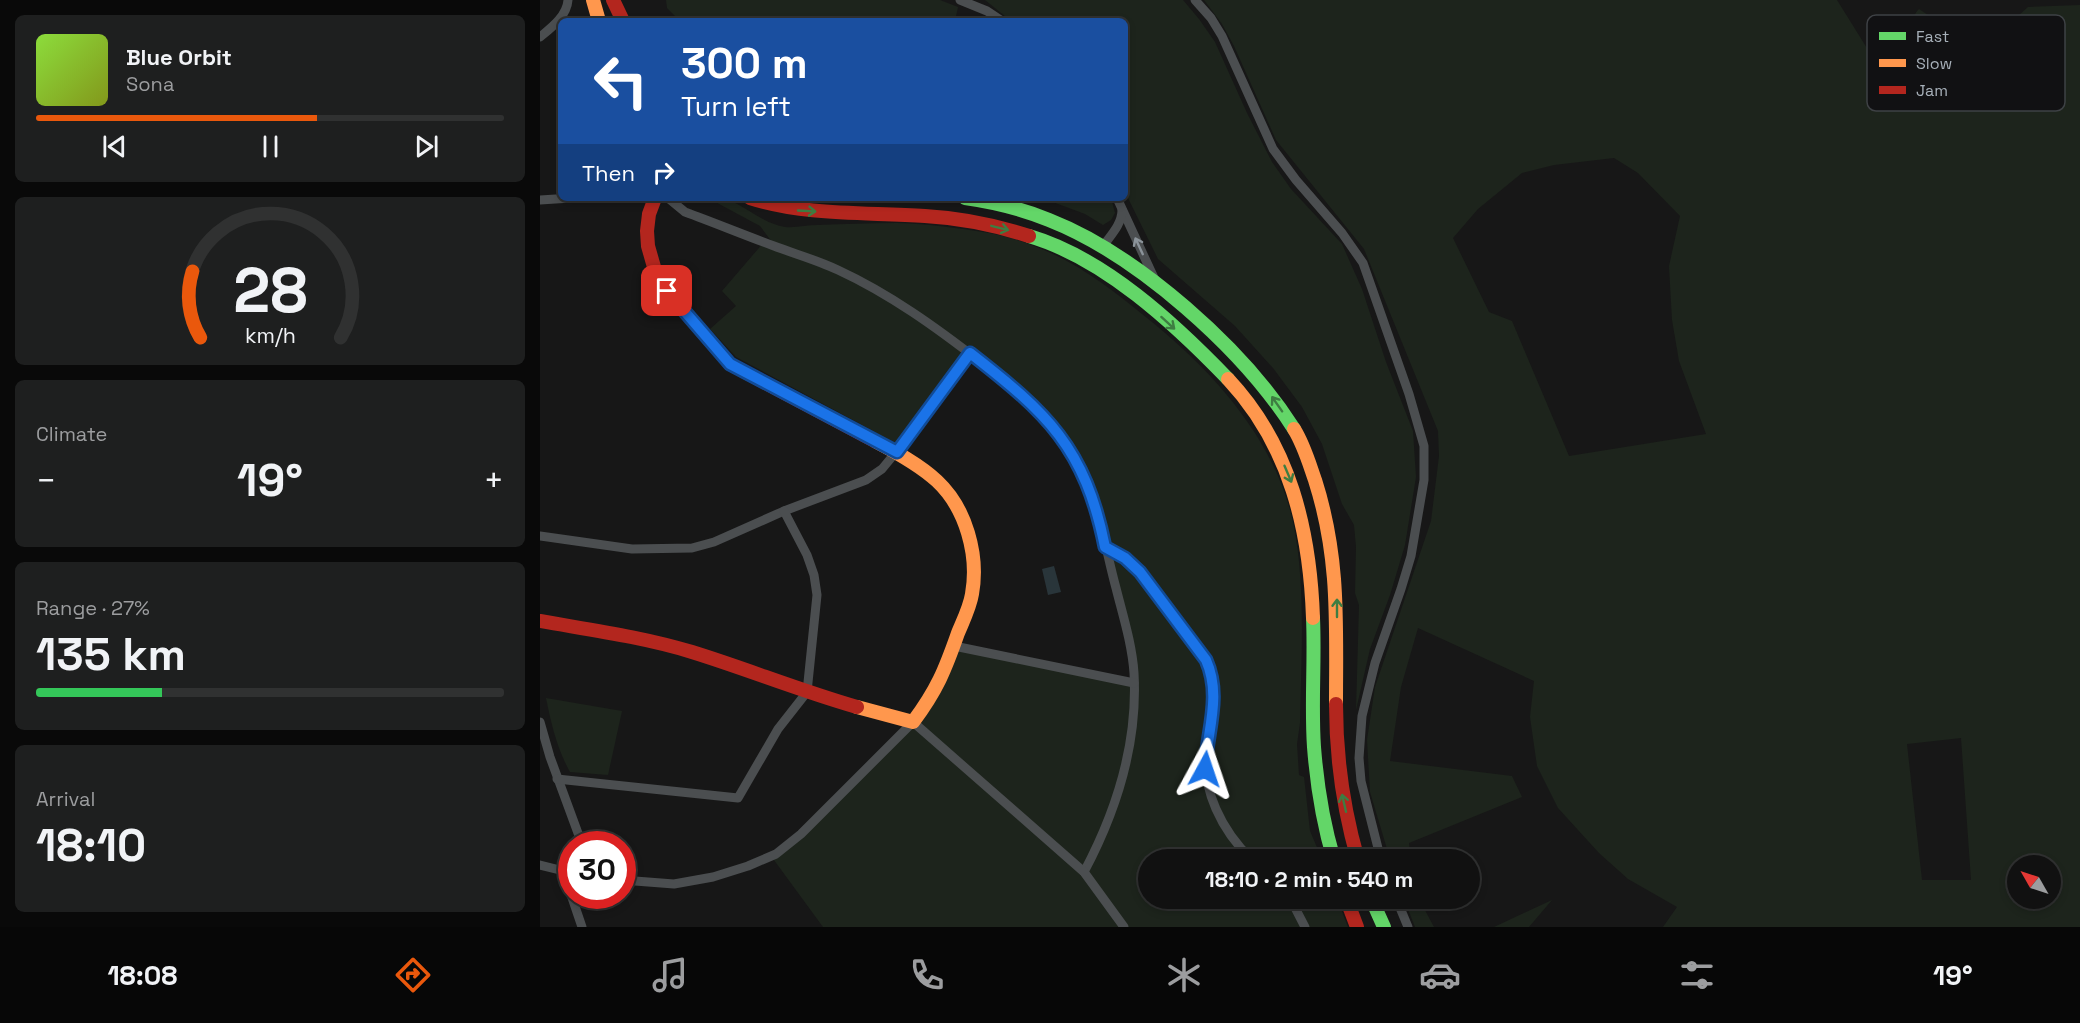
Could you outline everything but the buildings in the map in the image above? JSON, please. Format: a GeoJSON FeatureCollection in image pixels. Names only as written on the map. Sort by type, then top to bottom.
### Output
{"type":"FeatureCollection","features":[{"type":"Feature","properties":{"kind":"main road"},"geometry":{"type":"LineString","coordinates":[[593,0],[598,18]]}},
{"type":"Feature","properties":{"kind":"main road"},"geometry":{"type":"LineString","coordinates":[[613,0],[621,18]]}},
{"type":"Feature","properties":{"kind":"main road"},"geometry":{"type":"LineString","coordinates":[[540,621],[691,651],[807,692],[913,722],[931,698],[942,678],[972,595],[974,566],[971,542],[954,500],[936,480],[897,452],[730,364],[667,291],[656,274],[648,246],[649,214],[654,201]]}},
{"type":"Feature","properties":{"kind":"main road"},"geometry":{"type":"LineString","coordinates":[[761,201],[793,210],[956,219],[1012,231],[1058,247],[1099,268],[1136,295],[1205,357],[1248,402],[1271,438],[1282,461],[1301,508],[1307,535],[1313,595],[1314,758],[1321,809],[1331,849]]}},
{"type":"Feature","properties":{"kind":"main road"},"geometry":{"type":"LineString","coordinates":[[989,201],[1065,226],[1125,259],[1157,284],[1243,360],[1280,407],[1297,434],[1310,463],[1324,506],[1335,571],[1338,766],[1343,799],[1355,849]]}},
{"type":"Feature","properties":{"kind":"main road"},"geometry":{"type":"LineString","coordinates":[[1351,909],[1357,927]]}},
{"type":"Feature","properties":{"kind":"main road"},"geometry":{"type":"LineString","coordinates":[[1376,909],[1384,927]]}},
{"type":"Feature","properties":{"kind":"street"},"geometry":{"type":"LineString","coordinates":[[560,18],[568,6],[568,0]]}},
{"type":"Feature","properties":{"kind":"street"},"geometry":{"type":"LineString","coordinates":[[960,0],[987,10],[998,18]]}},
{"type":"Feature","properties":{"kind":"street"},"geometry":{"type":"LineString","coordinates":[[1195,0],[1211,18],[1222,36],[1274,149],[1296,180],[1342,233],[1363,263],[1424,446],[1424,480],[1411,556],[1375,663],[1362,716],[1359,758],[1361,781],[1378,849]]}},
{"type":"Feature","properties":{"kind":"street"},"geometry":{"type":"LineString","coordinates":[[540,37],[558,20]]}},
{"type":"Feature","properties":{"kind":"street"},"geometry":{"type":"LineString","coordinates":[[540,200],[558,199]]}},
{"type":"Feature","properties":{"kind":"street"},"geometry":{"type":"LineString","coordinates":[[672,201],[685,212],[838,270],[904,307],[944,333],[1032,404],[1063,439],[1075,457],[1100,519],[1134,671],[1134,721],[1129,753],[1112,812],[1084,872]]}},
{"type":"Feature","properties":{"kind":"street"},"geometry":{"type":"LineString","coordinates":[[1103,246],[1122,217],[1119,203]]}},
{"type":"Feature","properties":{"kind":"street"},"geometry":{"type":"LineString","coordinates":[[1119,203],[1157,284]]}},
{"type":"Feature","properties":{"kind":"street"},"geometry":{"type":"LineString","coordinates":[[540,536],[632,549],[692,548],[732,536],[784,511],[866,480],[882,469],[897,452],[970,353]]}},
{"type":"Feature","properties":{"kind":"street"},"geometry":{"type":"LineString","coordinates":[[557,779],[738,798],[778,729],[807,692],[817,595],[814,575],[807,555],[784,511]]}},
{"type":"Feature","properties":{"kind":"street"},"geometry":{"type":"LineString","coordinates":[[1105,547],[1125,558],[1140,572],[1206,660],[1213,676],[1215,691],[1205,769],[1208,790],[1230,836],[1242,849]]}},
{"type":"Feature","properties":{"kind":"street"},"geometry":{"type":"LineString","coordinates":[[954,646],[1134,683]]}},
{"type":"Feature","properties":{"kind":"street"},"geometry":{"type":"LineString","coordinates":[[540,722],[557,779],[577,831]]}},
{"type":"Feature","properties":{"kind":"street"},"geometry":{"type":"LineString","coordinates":[[636,881],[674,884],[713,877],[776,854],[801,834],[913,722],[1084,872],[1124,927]]}},
{"type":"Feature","properties":{"kind":"street"},"geometry":{"type":"LineString","coordinates":[[540,865],[558,870]]}},
{"type":"Feature","properties":{"kind":"street"},"geometry":{"type":"LineString","coordinates":[[577,909],[582,927]]}},
{"type":"Feature","properties":{"kind":"street"},"geometry":{"type":"LineString","coordinates":[[1296,909],[1305,927]]}},
{"type":"Feature","properties":{"kind":"street"},"geometry":{"type":"LineString","coordinates":[[1401,909],[1408,927]]}},
{"type":"Feature","properties":{"kind":"shaded area"},"geometry":{"type":"Polygon","coordinates":[[[666,0],[940,0],[958,7],[956,18],[677,18],[667,8],[666,0]]]}},
{"type":"Feature","properties":{"kind":"shaded area"},"geometry":{"type":"Polygon","coordinates":[[[985,0],[1183,0],[1215,42],[1272,162],[1291,189],[1342,244],[1362,289],[1386,362],[1413,431],[1416,477],[1405,545],[1370,649],[1356,710],[1359,605],[1355,593],[1354,525],[1342,504],[1322,444],[1302,407],[1273,368],[1235,326],[1158,259],[1128,198],[1128,18],[1007,18],[985,0]]]}},
{"type":"Feature","properties":{"kind":"shaded area"},"geometry":{"type":"Polygon","coordinates":[[[1204,0],[1837,0],[1867,48],[1867,111],[2065,111],[2065,15],[2019,15],[2028,7],[2080,5],[2080,927],[1663,927],[1677,907],[1628,879],[1599,853],[1558,808],[1537,766],[1530,717],[1534,681],[1418,628],[1401,687],[1390,761],[1512,776],[1522,797],[1409,843],[1410,849],[1387,849],[1370,792],[1367,740],[1375,687],[1431,521],[1439,456],[1438,431],[1364,249],[1276,140],[1234,46],[1222,24],[1204,0]],[[1614,158],[1554,165],[1522,173],[1478,209],[1453,238],[1489,312],[1512,321],[1569,456],[1706,434],[1679,361],[1672,320],[1669,266],[1680,216],[1638,173],[1614,158]],[[1961,738],[1907,744],[1922,880],[1971,880],[1961,738]]]}},
{"type":"Feature","properties":{"kind":"shaded area"},"geometry":{"type":"Polygon","coordinates":[[[1919,9],[1928,15],[1914,15],[1919,9]]]}},
{"type":"Feature","properties":{"kind":"shaded area"},"geometry":{"type":"Polygon","coordinates":[[[714,201],[730,201],[770,222],[785,227],[867,223],[920,224],[989,233],[1013,239],[1055,255],[1110,289],[1172,339],[1218,385],[1258,437],[1286,496],[1294,527],[1301,599],[1300,723],[1297,744],[1299,775],[1304,777],[1310,831],[1318,849],[1138,849],[1138,909],[1341,909],[1348,927],[823,927],[771,856],[776,854],[913,722],[954,646],[1133,683],[1134,671],[1089,488],[1049,422],[970,353],[901,446],[736,357],[710,329],[736,306],[722,291],[764,242],[775,246],[760,226],[714,201]]]}},
{"type":"Feature","properties":{"kind":"shaded area"},"geometry":{"type":"Polygon","coordinates":[[[1050,201],[1112,201],[1115,213],[1111,220],[1103,225],[1085,214],[1050,201]]]}},
{"type":"Feature","properties":{"kind":"shaded area"},"geometry":{"type":"Polygon","coordinates":[[[1054,566],[1061,592],[1048,595],[1042,569],[1054,566]]]}},
{"type":"Feature","properties":{"kind":"shaded area"},"geometry":{"type":"Polygon","coordinates":[[[546,698],[622,711],[608,775],[570,772],[558,745],[546,698]]]}},
{"type":"Feature","properties":{"kind":"shaded area"},"geometry":{"type":"Polygon","coordinates":[[[1552,900],[1529,927],[1494,927],[1552,900]]]}},
{"type":"Feature","properties":{"kind":"shaded area"},"geometry":{"type":"Polygon","coordinates":[[[1408,909],[1424,909],[1434,927],[1415,927],[1408,909]]]}},
{"type":"Feature","properties":{"kind":"traffic: fast"},"geometry":{"type":"LineString","coordinates":[[982,201],[1008,206],[1049,220],[1118,256],[1152,280],[1218,337],[1272,398],[1294,429]]}},
{"type":"Feature","properties":{"kind":"traffic: fast"},"geometry":{"type":"LineString","coordinates":[[1029,236],[1057,246],[1111,276],[1185,336],[1228,379]]}},
{"type":"Feature","properties":{"kind":"traffic: fast"},"geometry":{"type":"LineString","coordinates":[[1313,618],[1314,747],[1321,804],[1331,849]]}},
{"type":"Feature","properties":{"kind":"traffic: fast"},"geometry":{"type":"LineString","coordinates":[[1376,909],[1384,927]]}},
{"type":"Feature","properties":{"kind":"traffic: slow"},"geometry":{"type":"LineString","coordinates":[[593,0],[598,18]]}},
{"type":"Feature","properties":{"kind":"traffic: slow"},"geometry":{"type":"LineString","coordinates":[[1228,379],[1267,432],[1293,490],[1307,553],[1313,618]]}},
{"type":"Feature","properties":{"kind":"traffic: slow"},"geometry":{"type":"LineString","coordinates":[[1294,429],[1315,480],[1329,537],[1335,592],[1336,704]]}},
{"type":"Feature","properties":{"kind":"traffic: slow"},"geometry":{"type":"LineString","coordinates":[[857,707],[913,722],[934,690],[944,669],[970,604],[974,579],[972,548],[968,533],[963,518],[947,492],[923,470],[875,441]]}},
{"type":"Feature","properties":{"kind":"traffic: jam"},"geometry":{"type":"LineString","coordinates":[[613,0],[622,18]]}},
{"type":"Feature","properties":{"kind":"traffic: jam"},"geometry":{"type":"LineString","coordinates":[[654,201],[649,214],[647,231],[648,246],[656,274],[667,291],[730,364],[875,441]]}},
{"type":"Feature","properties":{"kind":"traffic: jam"},"geometry":{"type":"LineString","coordinates":[[760,201],[814,211],[951,218],[990,225],[1029,236]]}},
{"type":"Feature","properties":{"kind":"traffic: jam"},"geometry":{"type":"LineString","coordinates":[[540,621],[655,642],[857,707]]}},
{"type":"Feature","properties":{"kind":"traffic: jam"},"geometry":{"type":"LineString","coordinates":[[1336,704],[1341,783],[1355,849]]}},
{"type":"Feature","properties":{"kind":"traffic: jam"},"geometry":{"type":"LineString","coordinates":[[1350,909],[1357,927]]}},
{"type":"Feature","properties":{"kind":"route"},"geometry":{"type":"LineString","coordinates":[[667,291],[730,364],[897,452],[970,353],[1013,387],[1049,422],[1075,457],[1100,519],[1105,547],[1125,558],[1140,572],[1206,660],[1213,676],[1215,691],[1206,747],[1205,769]]}}]}
